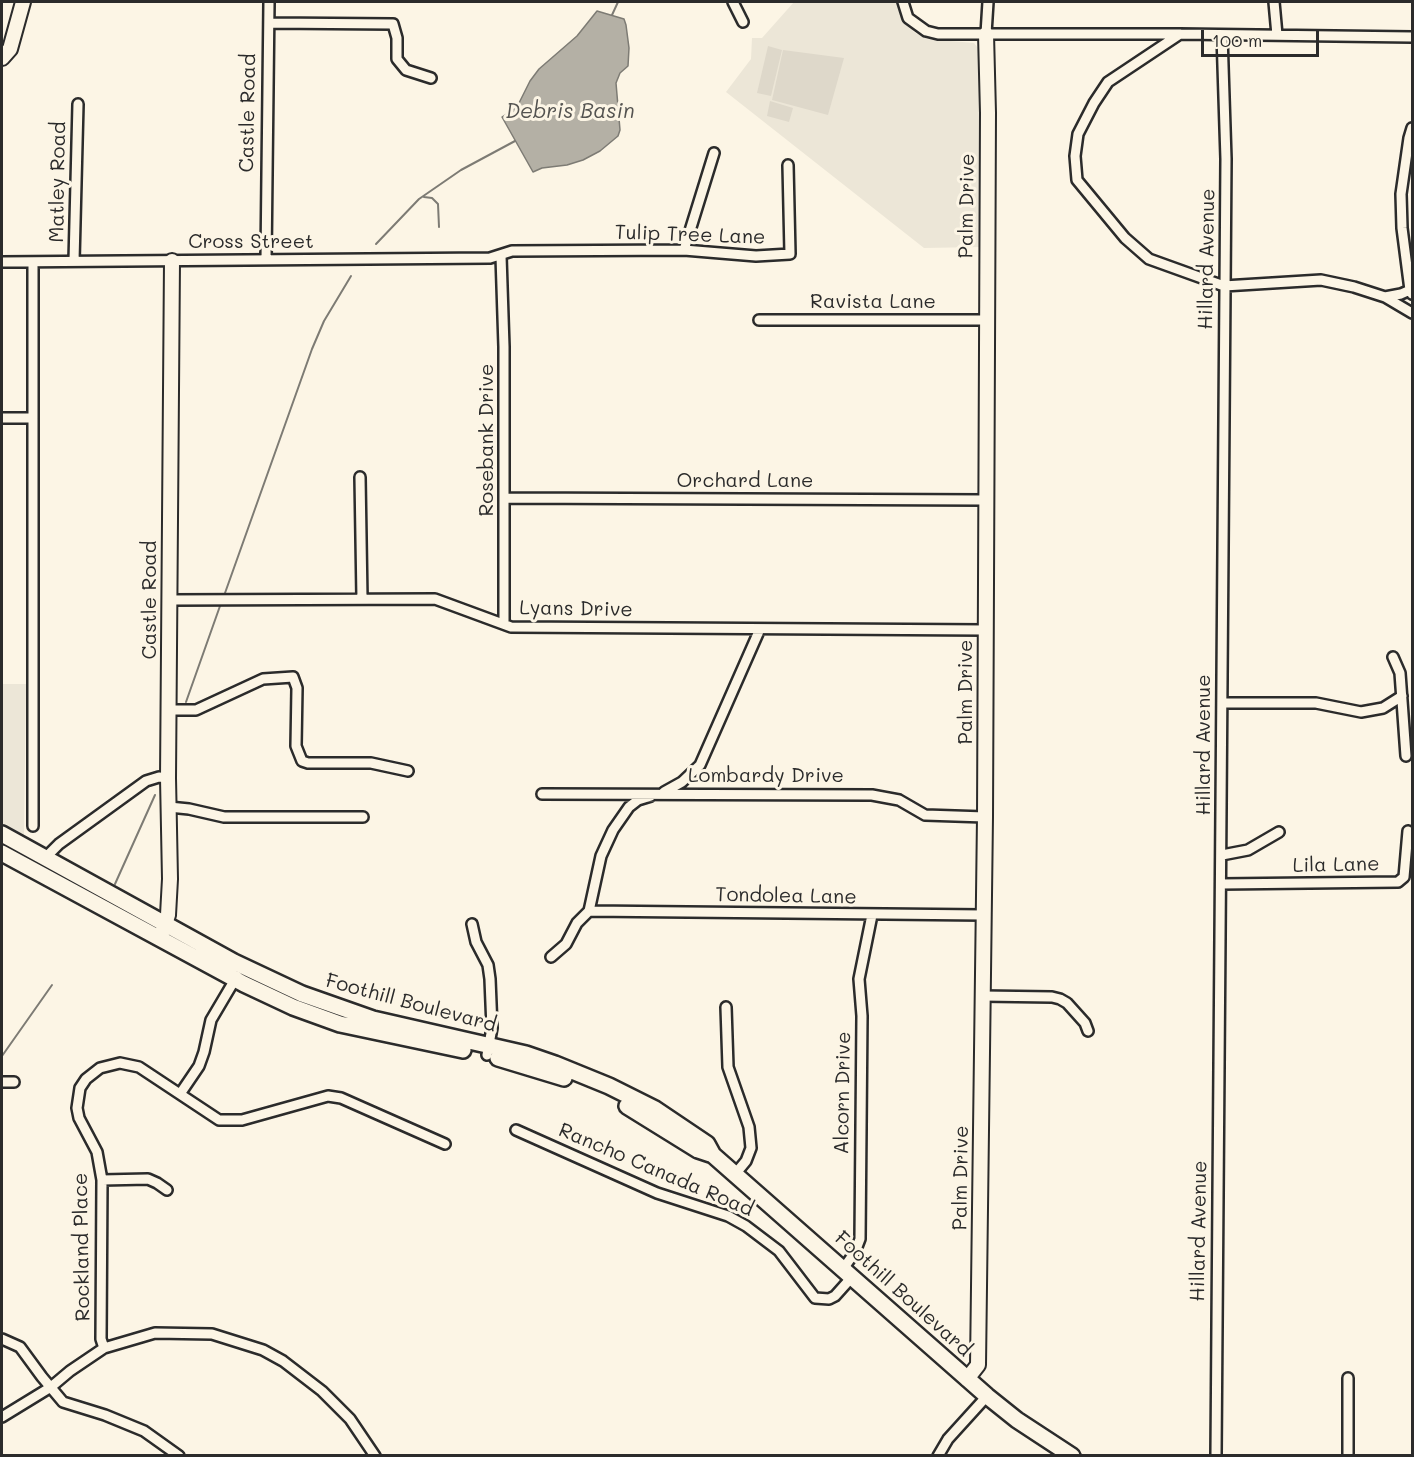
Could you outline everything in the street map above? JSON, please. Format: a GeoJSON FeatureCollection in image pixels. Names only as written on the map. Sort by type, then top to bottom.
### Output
{"type":"FeatureCollection","features":[{"type":"Feature","properties":{"kind":"main road","name":"Foothill Boulevard"},"geometry":{"type":"LineString","coordinates":[[2,834],[163,931],[239,973],[260,992],[318,1017],[340,1024],[405,1032],[555,1064],[609,1086],[655,1109],[707,1144],[713,1155],[987,1396],[1017,1420],[1072,1455]]}},
{"type":"Feature","properties":{"kind":"main road","name":"Foothill Boulevard"},"geometry":{"type":"LineString","coordinates":[[2,853],[163,931]]}},
{"type":"Feature","properties":{"kind":"street"},"geometry":{"type":"LineString","coordinates":[[2,58],[10,49],[23,2]]}},
{"type":"Feature","properties":{"kind":"street","name":"Castle Road"},"geometry":{"type":"LineString","coordinates":[[266,260],[269,2]]}},
{"type":"Feature","properties":{"kind":"street"},"geometry":{"type":"LineString","coordinates":[[733,2],[743,22]]}},
{"type":"Feature","properties":{"kind":"street"},"geometry":{"type":"LineString","coordinates":[[903,2],[908,18],[927,31],[938,34],[1413,37]]}},
{"type":"Feature","properties":{"kind":"street","name":"Palm Drive"},"geometry":{"type":"LineString","coordinates":[[967,1379],[978,1365],[985,817],[988,112],[986,34],[988,2]]}},
{"type":"Feature","properties":{"kind":"street"},"geometry":{"type":"LineString","coordinates":[[1274,2],[1277,35]]}},
{"type":"Feature","properties":{"kind":"street"},"geometry":{"type":"LineString","coordinates":[[269,23],[393,24],[397,38],[398,59],[406,70],[431,78]]}},
{"type":"Feature","properties":{"kind":"street"},"geometry":{"type":"LineString","coordinates":[[1180,34],[1108,82],[1078,134],[1075,156],[1077,180],[1125,238],[1149,260],[1224,286],[1321,280],[1354,286],[1385,297],[1413,314]]}},
{"type":"Feature","properties":{"kind":"street","name":"Hillard Avenue"},"geometry":{"type":"LineString","coordinates":[[1216,1455],[1226,159],[1222,35]]}},
{"type":"Feature","properties":{"kind":"street","name":"Matley Road"},"geometry":{"type":"LineString","coordinates":[[74,261],[78,104]]}},
{"type":"Feature","properties":{"kind":"street"},"geometry":{"type":"LineString","coordinates":[[1385,297],[1411,292],[1402,228],[1402,179],[1413,128]]}},
{"type":"Feature","properties":{"kind":"street"},"geometry":{"type":"LineString","coordinates":[[684,250],[714,153]]}},
{"type":"Feature","properties":{"kind":"street","name":"Tulip Tree Lane"},"geometry":{"type":"LineString","coordinates":[[501,256],[512,251],[684,250],[756,256],[790,254],[788,165]]}},
{"type":"Feature","properties":{"kind":"street"},"geometry":{"type":"LineString","coordinates":[[1402,228],[1413,229]]}},
{"type":"Feature","properties":{"kind":"street","name":"Cross Street"},"geometry":{"type":"LineString","coordinates":[[2,262],[490,258],[501,256]]}},
{"type":"Feature","properties":{"kind":"street","name":"Rosebank Drive"},"geometry":{"type":"LineString","coordinates":[[501,256],[504,347],[504,624]]}},
{"type":"Feature","properties":{"kind":"street","name":"Castle Road"},"geometry":{"type":"LineString","coordinates":[[163,931],[169,907],[172,261]]}},
{"type":"Feature","properties":{"kind":"street"},"geometry":{"type":"LineString","coordinates":[[33,262],[33,826]]}},
{"type":"Feature","properties":{"kind":"street","name":"Ravista Lane"},"geometry":{"type":"LineString","coordinates":[[759,320],[986,320]]}},
{"type":"Feature","properties":{"kind":"street"},"geometry":{"type":"LineString","coordinates":[[2,418],[33,418]]}},
{"type":"Feature","properties":{"kind":"street"},"geometry":{"type":"LineString","coordinates":[[360,477],[362,599]]}},
{"type":"Feature","properties":{"kind":"street","name":"Orchard Lane"},"geometry":{"type":"LineString","coordinates":[[505,498],[986,500]]}},
{"type":"Feature","properties":{"kind":"street","name":"Lyans Drive"},"geometry":{"type":"LineString","coordinates":[[170,600],[435,599],[511,627],[985,630]]}},
{"type":"Feature","properties":{"kind":"street"},"geometry":{"type":"LineString","coordinates":[[551,957],[566,944],[577,923],[589,911],[601,856],[613,830],[633,803],[682,782],[700,765],[760,628]]}},
{"type":"Feature","properties":{"kind":"street"},"geometry":{"type":"LineString","coordinates":[[1393,657],[1400,673],[1406,756]]}},
{"type":"Feature","properties":{"kind":"street"},"geometry":{"type":"LineString","coordinates":[[170,710],[196,710],[263,679],[293,677],[297,688],[296,746],[302,761],[308,763],[371,763],[408,771]]}},
{"type":"Feature","properties":{"kind":"street"},"geometry":{"type":"LineString","coordinates":[[1222,703],[1316,703],[1361,712],[1383,708],[1402,696]]}},
{"type":"Feature","properties":{"kind":"street"},"geometry":{"type":"LineString","coordinates":[[45,858],[59,844],[146,781],[159,777],[168,778]]}},
{"type":"Feature","properties":{"kind":"street","name":"Lombardy Drive"},"geometry":{"type":"LineString","coordinates":[[542,794],[872,795],[898,800],[925,815],[985,817]]}},
{"type":"Feature","properties":{"kind":"street"},"geometry":{"type":"LineString","coordinates":[[169,807],[225,817],[363,817]]}},
{"type":"Feature","properties":{"kind":"street","name":"Lila Lane"},"geometry":{"type":"LineString","coordinates":[[1221,884],[1398,882],[1404,877],[1408,831]]}},
{"type":"Feature","properties":{"kind":"street"},"geometry":{"type":"LineString","coordinates":[[1222,855],[1248,850],[1279,832]]}},
{"type":"Feature","properties":{"kind":"street","name":"Tondolea Lane"},"geometry":{"type":"LineString","coordinates":[[589,911],[983,915]]}},
{"type":"Feature","properties":{"kind":"street","name":"Alcorn Drive"},"geometry":{"type":"LineString","coordinates":[[847,1273],[860,1239],[862,1016],[859,979],[872,915]]}},
{"type":"Feature","properties":{"kind":"street"},"geometry":{"type":"LineString","coordinates":[[472,924],[476,942],[488,965],[490,979],[492,1028],[488,1050]]}},
{"type":"Feature","properties":{"kind":"street"},"geometry":{"type":"LineString","coordinates":[[180,1094],[199,1066],[211,1020],[239,973]]}},
{"type":"Feature","properties":{"kind":"street"},"geometry":{"type":"LineString","coordinates":[[982,996],[1060,999],[1067,1003],[1085,1023],[1088,1031]]}},
{"type":"Feature","properties":{"kind":"street"},"geometry":{"type":"LineString","coordinates":[[726,1007],[728,1067],[749,1127],[751,1148],[746,1161],[736,1173]]}},
{"type":"Feature","properties":{"kind":"street","name":"Rockland Place"},"geometry":{"type":"LineString","coordinates":[[104,1348],[101,1339],[102,1180],[97,1152],[79,1118],[77,1108],[80,1089],[87,1079],[100,1068],[114,1064],[139,1067],[219,1120],[242,1120],[328,1096],[341,1098],[445,1144]]}},
{"type":"Feature","properties":{"kind":"street"},"geometry":{"type":"LineString","coordinates":[[2,1082],[14,1082]]}},
{"type":"Feature","properties":{"kind":"street","name":"Rancho Canada Road"},"geometry":{"type":"LineString","coordinates":[[516,1130],[657,1192],[728,1216],[746,1226],[779,1251],[815,1298],[829,1299],[835,1296],[847,1273]]}},
{"type":"Feature","properties":{"kind":"street"},"geometry":{"type":"LineString","coordinates":[[102,1180],[148,1179],[167,1190]]}},
{"type":"Feature","properties":{"kind":"street"},"geometry":{"type":"LineString","coordinates":[[2,1417],[51,1387],[104,1348],[155,1333],[212,1334],[263,1350],[283,1361],[322,1391],[350,1419],[375,1455]]}},
{"type":"Feature","properties":{"kind":"street"},"geometry":{"type":"LineString","coordinates":[[2,1339],[20,1347],[63,1402],[105,1415],[144,1431],[179,1455]]}},
{"type":"Feature","properties":{"kind":"street"},"geometry":{"type":"LineString","coordinates":[[1348,1378],[1348,1455]]}},
{"type":"Feature","properties":{"kind":"street"},"geometry":{"type":"LineString","coordinates":[[938,1455],[948,1439],[987,1396]]}},
{"type":"Feature","properties":{"kind":"shaded area"},"geometry":{"type":"Polygon","coordinates":[[[794,2],[897,2],[900,13],[914,32],[927,39],[974,43],[978,48],[982,55],[980,247],[924,248],[726,92],[751,59],[752,38],[762,38],[794,2]]]}},
{"type":"Feature","properties":{"kind":"shaded area"},"geometry":{"type":"Polygon","coordinates":[[[768,46],[782,50],[771,96],[757,93],[768,46]]]}},
{"type":"Feature","properties":{"kind":"shaded area"},"geometry":{"type":"Polygon","coordinates":[[[783,50],[844,58],[828,115],[772,100],[783,50]]]}},
{"type":"Feature","properties":{"kind":"shaded area"},"geometry":{"type":"Polygon","coordinates":[[[770,101],[793,108],[789,122],[767,116],[770,101]]]}},
{"type":"Feature","properties":{"kind":"shaded area"},"geometry":{"type":"Polygon","coordinates":[[[2,684],[26,684],[24,835],[2,823],[2,684]]]}},
{"type":"Feature","properties":{"kind":"water","name":"Debris Basin"},"geometry":{"type":"Polygon","coordinates":[[[597,11],[624,19],[626,25],[629,48],[628,66],[620,73],[616,83],[620,130],[618,136],[600,151],[583,160],[533,172],[502,117],[517,107],[539,69],[577,36],[597,11]]]}},
{"type":"Feature","properties":{"kind":"waterway"},"geometry":{"type":"LineString","coordinates":[[612,15],[618,2]]}},
{"type":"Feature","properties":{"kind":"waterway"},"geometry":{"type":"LineString","coordinates":[[376,244],[419,199],[461,170],[515,141]]}},
{"type":"Feature","properties":{"kind":"waterway"},"geometry":{"type":"LineString","coordinates":[[424,197],[432,198],[438,204],[439,227]]}},
{"type":"Feature","properties":{"kind":"waterway"},"geometry":{"type":"LineString","coordinates":[[225,593],[312,349],[324,321],[351,276]]}},
{"type":"Feature","properties":{"kind":"waterway"},"geometry":{"type":"LineString","coordinates":[[186,702],[220,606]]}},
{"type":"Feature","properties":{"kind":"waterway"},"geometry":{"type":"LineString","coordinates":[[115,884],[155,795]]}},
{"type":"Feature","properties":{"kind":"waterway"},"geometry":{"type":"LineString","coordinates":[[2,1056],[52,985]]}}]}
